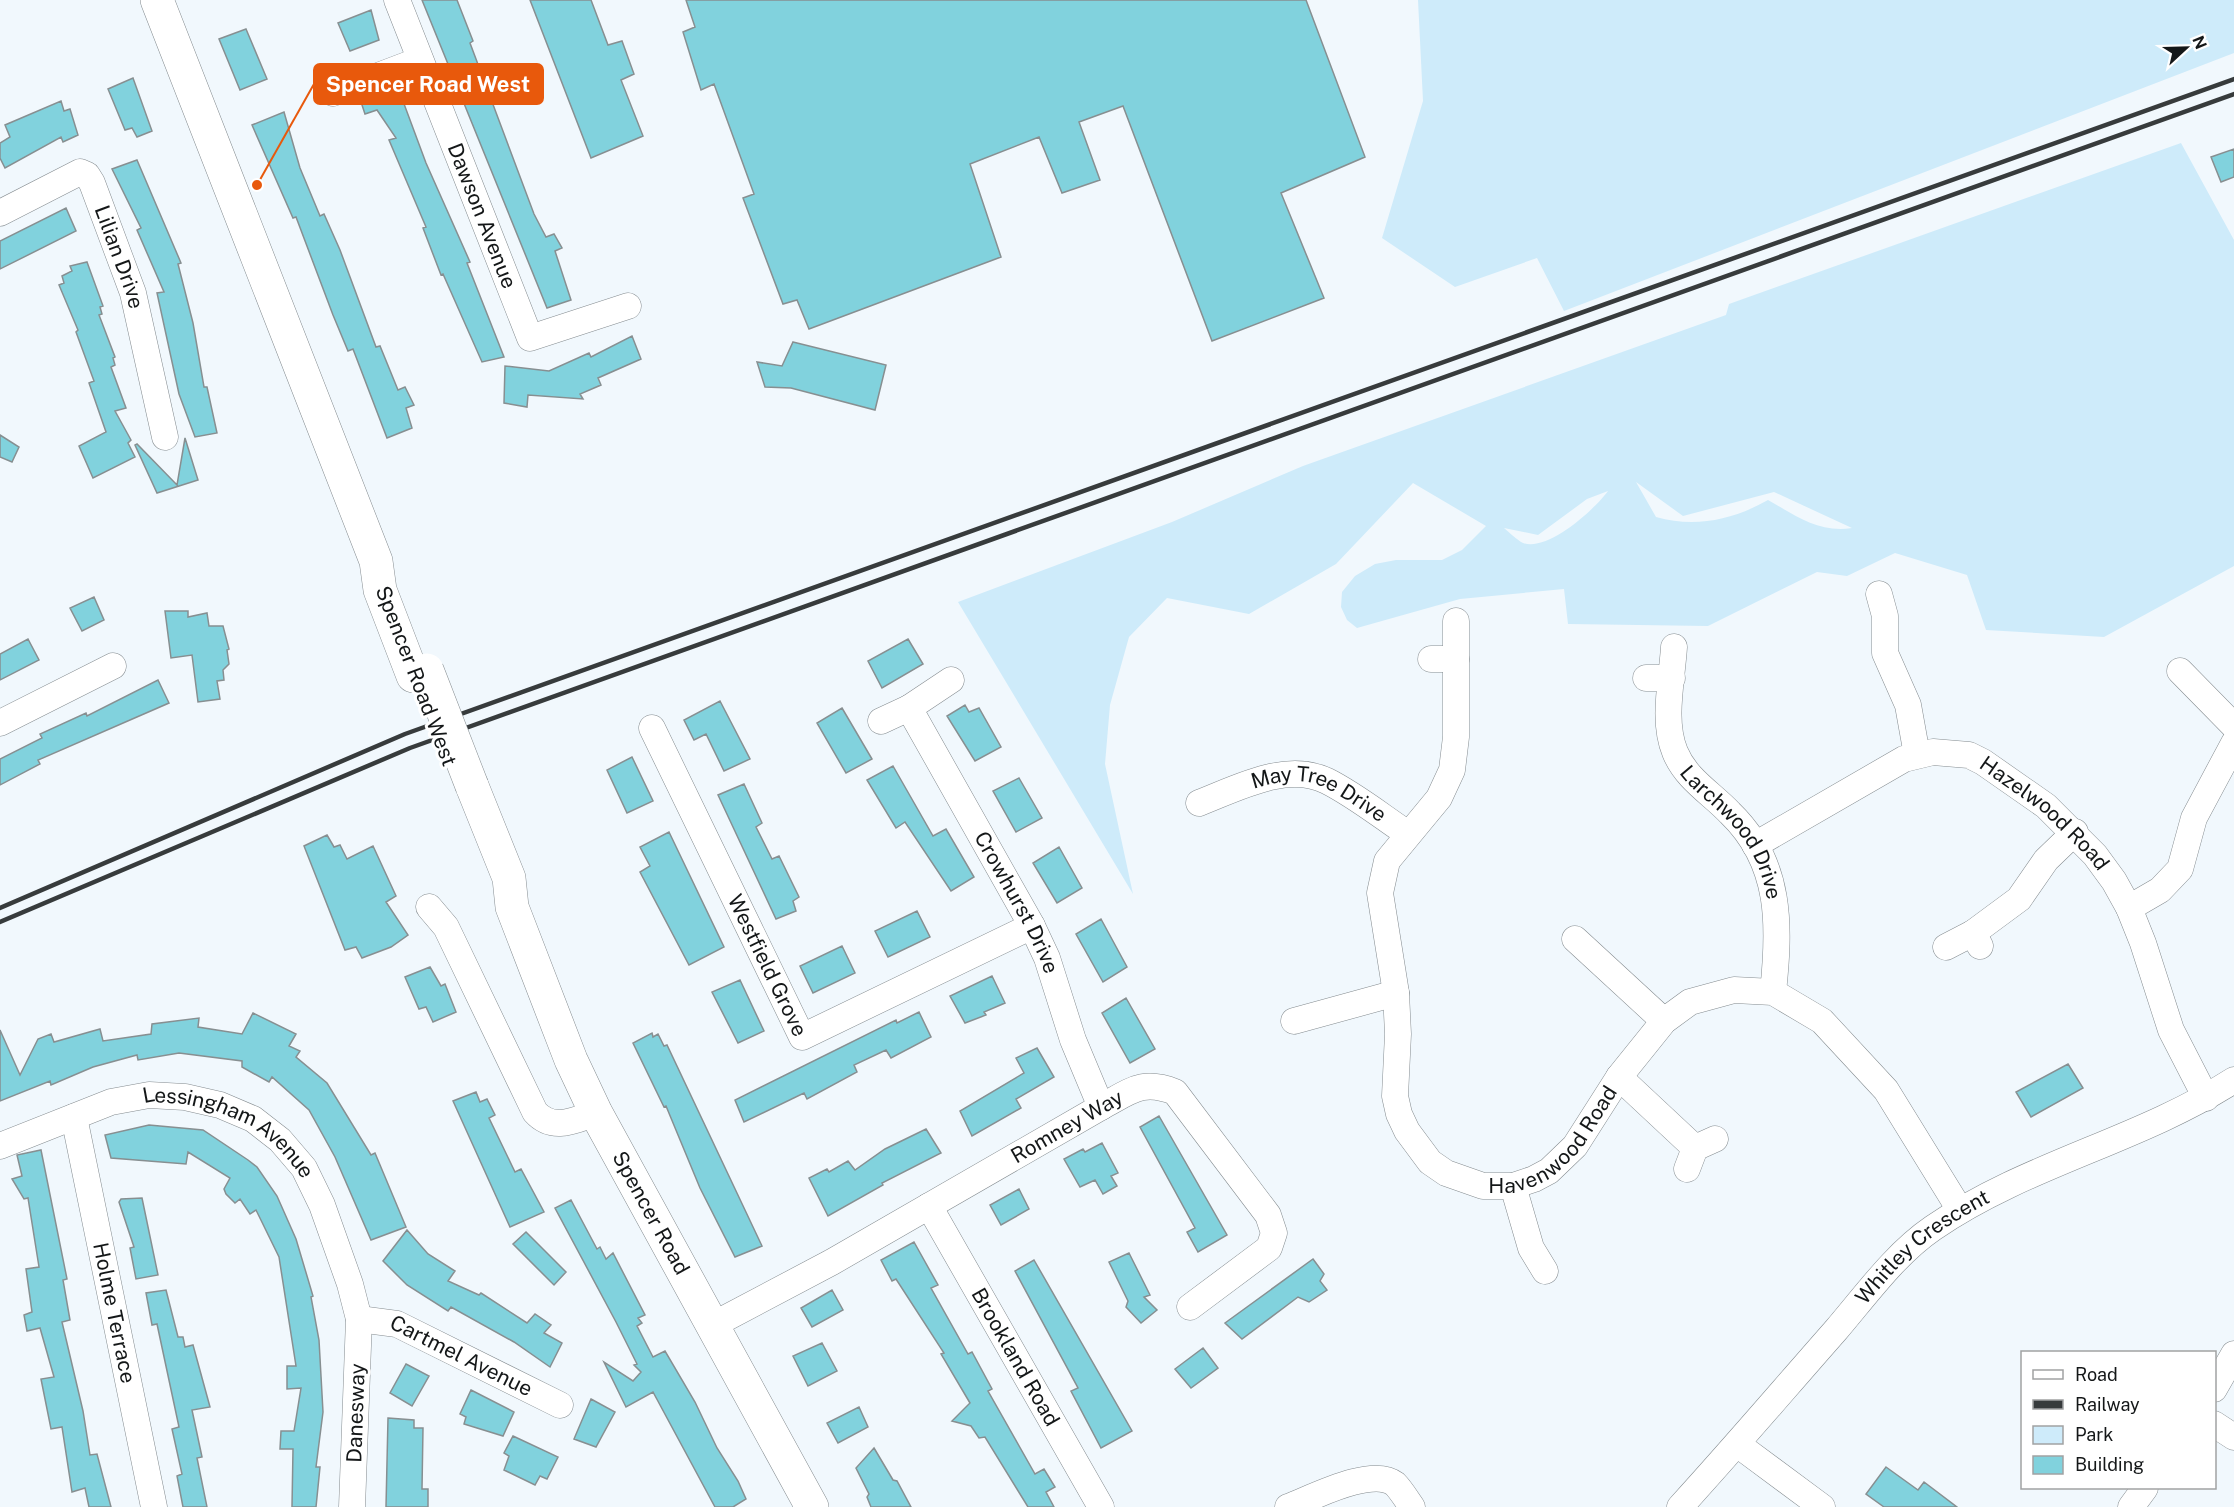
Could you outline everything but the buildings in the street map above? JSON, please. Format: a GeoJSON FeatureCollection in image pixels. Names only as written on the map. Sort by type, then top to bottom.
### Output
{"type":"FeatureCollection","features":[{"type":"Feature","properties":{"kind":"street","name":"Spencer Road West"},"geometry":{"type":"LineString","coordinates":[[158,0],[376,561],[380,590],[420,673],[465,788]]}},
{"type":"Feature","properties":{"kind":"street","name":"Dawson Avenue"},"geometry":{"type":"LineString","coordinates":[[397,0],[530,338],[627,306]]}},
{"type":"Feature","properties":{"kind":"street"},"geometry":{"type":"LineString","coordinates":[[333,93],[420,60]]}},
{"type":"Feature","properties":{"kind":"street","name":"Lilian Drive"},"geometry":{"type":"LineString","coordinates":[[0,213],[80,172],[87,175],[133,293],[165,437]]}},
{"type":"Feature","properties":{"kind":"street"},"geometry":{"type":"LineString","coordinates":[[1878,591],[1885,616],[1885,653],[1908,705],[1917,755]]}},
{"type":"Feature","properties":{"kind":"street","name":"Havenwood Road"},"geometry":{"type":"LineString","coordinates":[[1456,621],[1444,659],[1456,737],[1452,770],[1439,798],[1387,861],[1380,893],[1396,993],[1398,1034],[1395,1096],[1399,1114],[1411,1138],[1430,1162],[1446,1173],[1482,1186],[1513,1186],[1534,1179],[1562,1160],[1575,1146],[1619,1077],[1664,1021],[1690,1002],[1734,990],[1773,993],[1822,1021],[1886,1090],[1960,1210]]}},
{"type":"Feature","properties":{"kind":"street","name":"Larchwood Drive"},"geometry":{"type":"LineString","coordinates":[[1674,647],[1670,715],[1675,752],[1692,779],[1741,824],[1755,845],[1769,876],[1778,920],[1773,993]]}},
{"type":"Feature","properties":{"kind":"street"},"geometry":{"type":"LineString","coordinates":[[0,723],[113,666]]}},
{"type":"Feature","properties":{"kind":"street"},"geometry":{"type":"LineString","coordinates":[[2180,671],[2234,726]]}},
{"type":"Feature","properties":{"kind":"street"},"geometry":{"type":"LineString","coordinates":[[1646,678],[1672,678]]}},
{"type":"Feature","properties":{"kind":"street"},"geometry":{"type":"LineString","coordinates":[[881,721],[909,708],[951,680]]}},
{"type":"Feature","properties":{"kind":"street","name":"Crowhurst Drive"},"geometry":{"type":"LineString","coordinates":[[909,708],[1032,926],[1047,958],[1073,1040],[1101,1107]]}},
{"type":"Feature","properties":{"kind":"street","name":"Westfield Grove"},"geometry":{"type":"LineString","coordinates":[[652,728],[802,1037],[1032,926]]}},
{"type":"Feature","properties":{"kind":"street"},"geometry":{"type":"LineString","coordinates":[[2129,908],[2160,890],[2180,869],[2194,818],[2234,743]]}},
{"type":"Feature","properties":{"kind":"street","name":"Hazelwood Road"},"geometry":{"type":"LineString","coordinates":[[1755,845],[1893,764],[1917,755],[1933,752],[1952,753],[1969,755],[1983,762],[2046,806],[2095,855],[2129,908],[2171,1030],[2206,1098]]}},
{"type":"Feature","properties":{"kind":"street","name":"May Tree Drive"},"geometry":{"type":"LineString","coordinates":[[1199,803],[1222,784],[1297,775],[1325,780],[1408,834]]}},
{"type":"Feature","properties":{"kind":"street","name":"Spencer Road"},"geometry":{"type":"LineString","coordinates":[[465,788],[495,883],[512,907],[571,1060],[596,1113],[812,1507]]}},
{"type":"Feature","properties":{"kind":"street"},"geometry":{"type":"LineString","coordinates":[[1946,946],[1977,940],[2019,899],[2046,860],[2074,832]]}},
{"type":"Feature","properties":{"kind":"street"},"geometry":{"type":"LineString","coordinates":[[429,907],[446,927],[535,1112],[549,1123],[559,1124],[596,1113]]}},
{"type":"Feature","properties":{"kind":"street"},"geometry":{"type":"LineString","coordinates":[[1575,939],[1664,1021]]}},
{"type":"Feature","properties":{"kind":"street"},"geometry":{"type":"LineString","coordinates":[[1294,1021],[1396,993]]}},
{"type":"Feature","properties":{"kind":"street"},"geometry":{"type":"LineString","coordinates":[[1619,1077],[1699,1152]]}},
{"type":"Feature","properties":{"kind":"street","name":"Whitley Crescent"},"geometry":{"type":"LineString","coordinates":[[1680,1507],[1891,1266],[1930,1229],[1960,1210],[2022,1179],[2174,1115],[2234,1080]]}},
{"type":"Feature","properties":{"kind":"street","name":"Romney Way"},"geometry":{"type":"LineString","coordinates":[[711,1326],[1138,1087],[1157,1085],[1175,1092],[1268,1215],[1275,1233],[1269,1248],[1190,1307]]}},
{"type":"Feature","properties":{"kind":"street","name":"Lessingham Avenue"},"geometry":{"type":"LineString","coordinates":[[0,1146],[111,1102],[149,1095],[194,1099],[220,1105],[253,1119],[280,1140],[304,1168],[322,1205],[350,1284],[359,1319]]}},
{"type":"Feature","properties":{"kind":"street","name":"Holme Terrace"},"geometry":{"type":"LineString","coordinates":[[74,1117],[154,1507]]}},
{"type":"Feature","properties":{"kind":"street"},"geometry":{"type":"LineString","coordinates":[[1513,1186],[1531,1248],[1548,1278]]}},
{"type":"Feature","properties":{"kind":"street","name":"Brookland Road"},"geometry":{"type":"LineString","coordinates":[[929,1206],[1101,1507]]}},
{"type":"Feature","properties":{"kind":"street","name":"Cartmel Avenue"},"geometry":{"type":"LineString","coordinates":[[359,1319],[397,1324],[560,1405]]}},
{"type":"Feature","properties":{"kind":"street","name":"Danesway"},"geometry":{"type":"LineString","coordinates":[[352,1507],[359,1319]]}},
{"type":"Feature","properties":{"kind":"street"},"geometry":{"type":"LineString","coordinates":[[2216,1386],[2234,1354]]}},
{"type":"Feature","properties":{"kind":"street"},"geometry":{"type":"LineString","coordinates":[[2216,1425],[2234,1437]]}},
{"type":"Feature","properties":{"kind":"street"},"geometry":{"type":"LineString","coordinates":[[1737,1444],[1822,1507]]}},
{"type":"Feature","properties":{"kind":"street"},"geometry":{"type":"LineString","coordinates":[[1288,1507],[1360,1480],[1374,1478],[1395,1485],[1412,1507]]}},
{"type":"Feature","properties":{"kind":"street"},"geometry":{"type":"LineString","coordinates":[[2131,1507],[2144,1489]]}},
{"type":"Feature","properties":{"kind":"green space"},"geometry":{"type":"Polygon","coordinates":[[[1418,0],[2234,0],[2234,53],[1564,311],[1537,258],[1455,287],[1382,238],[1423,101],[1418,0]]]}},
{"type":"Feature","properties":{"kind":"green space"},"geometry":{"type":"Polygon","coordinates":[[[2181,143],[2234,240],[2234,566],[2104,637],[1986,630],[1967,575],[1895,553],[1847,576],[1817,572],[1708,626],[1568,624],[1564,589],[1460,599],[1357,628],[1347,620],[1341,607],[1342,592],[1355,576],[1375,564],[1396,560],[1442,560],[1462,550],[1486,526],[1413,483],[1336,564],[1249,614],[1167,598],[1129,637],[1110,705],[1105,764],[1133,894],[958,602],[1172,522],[1303,466],[1726,315],[1729,304],[2181,143]],[[1636,482],[1656,517],[1685,522],[1714,520],[1741,513],[1768,500],[1818,526],[1852,528],[1774,492],[1683,516],[1636,482]],[[1608,491],[1587,499],[1538,535],[1504,528],[1523,543],[1533,544],[1545,541],[1582,518],[1608,491]]]}},
{"type":"Feature","properties":{"kind":"railway"},"geometry":{"type":"LineString","coordinates":[[0,908],[405,734],[2234,79]]}},
{"type":"Feature","properties":{"kind":"railway"},"geometry":{"type":"LineString","coordinates":[[0,922],[410,748],[2234,94]]}},
{"type":"Feature","properties":{"kind":"place","name":"Spencer Road West"},"geometry":{"type":"Point","coordinates":[257,185]}}]}
